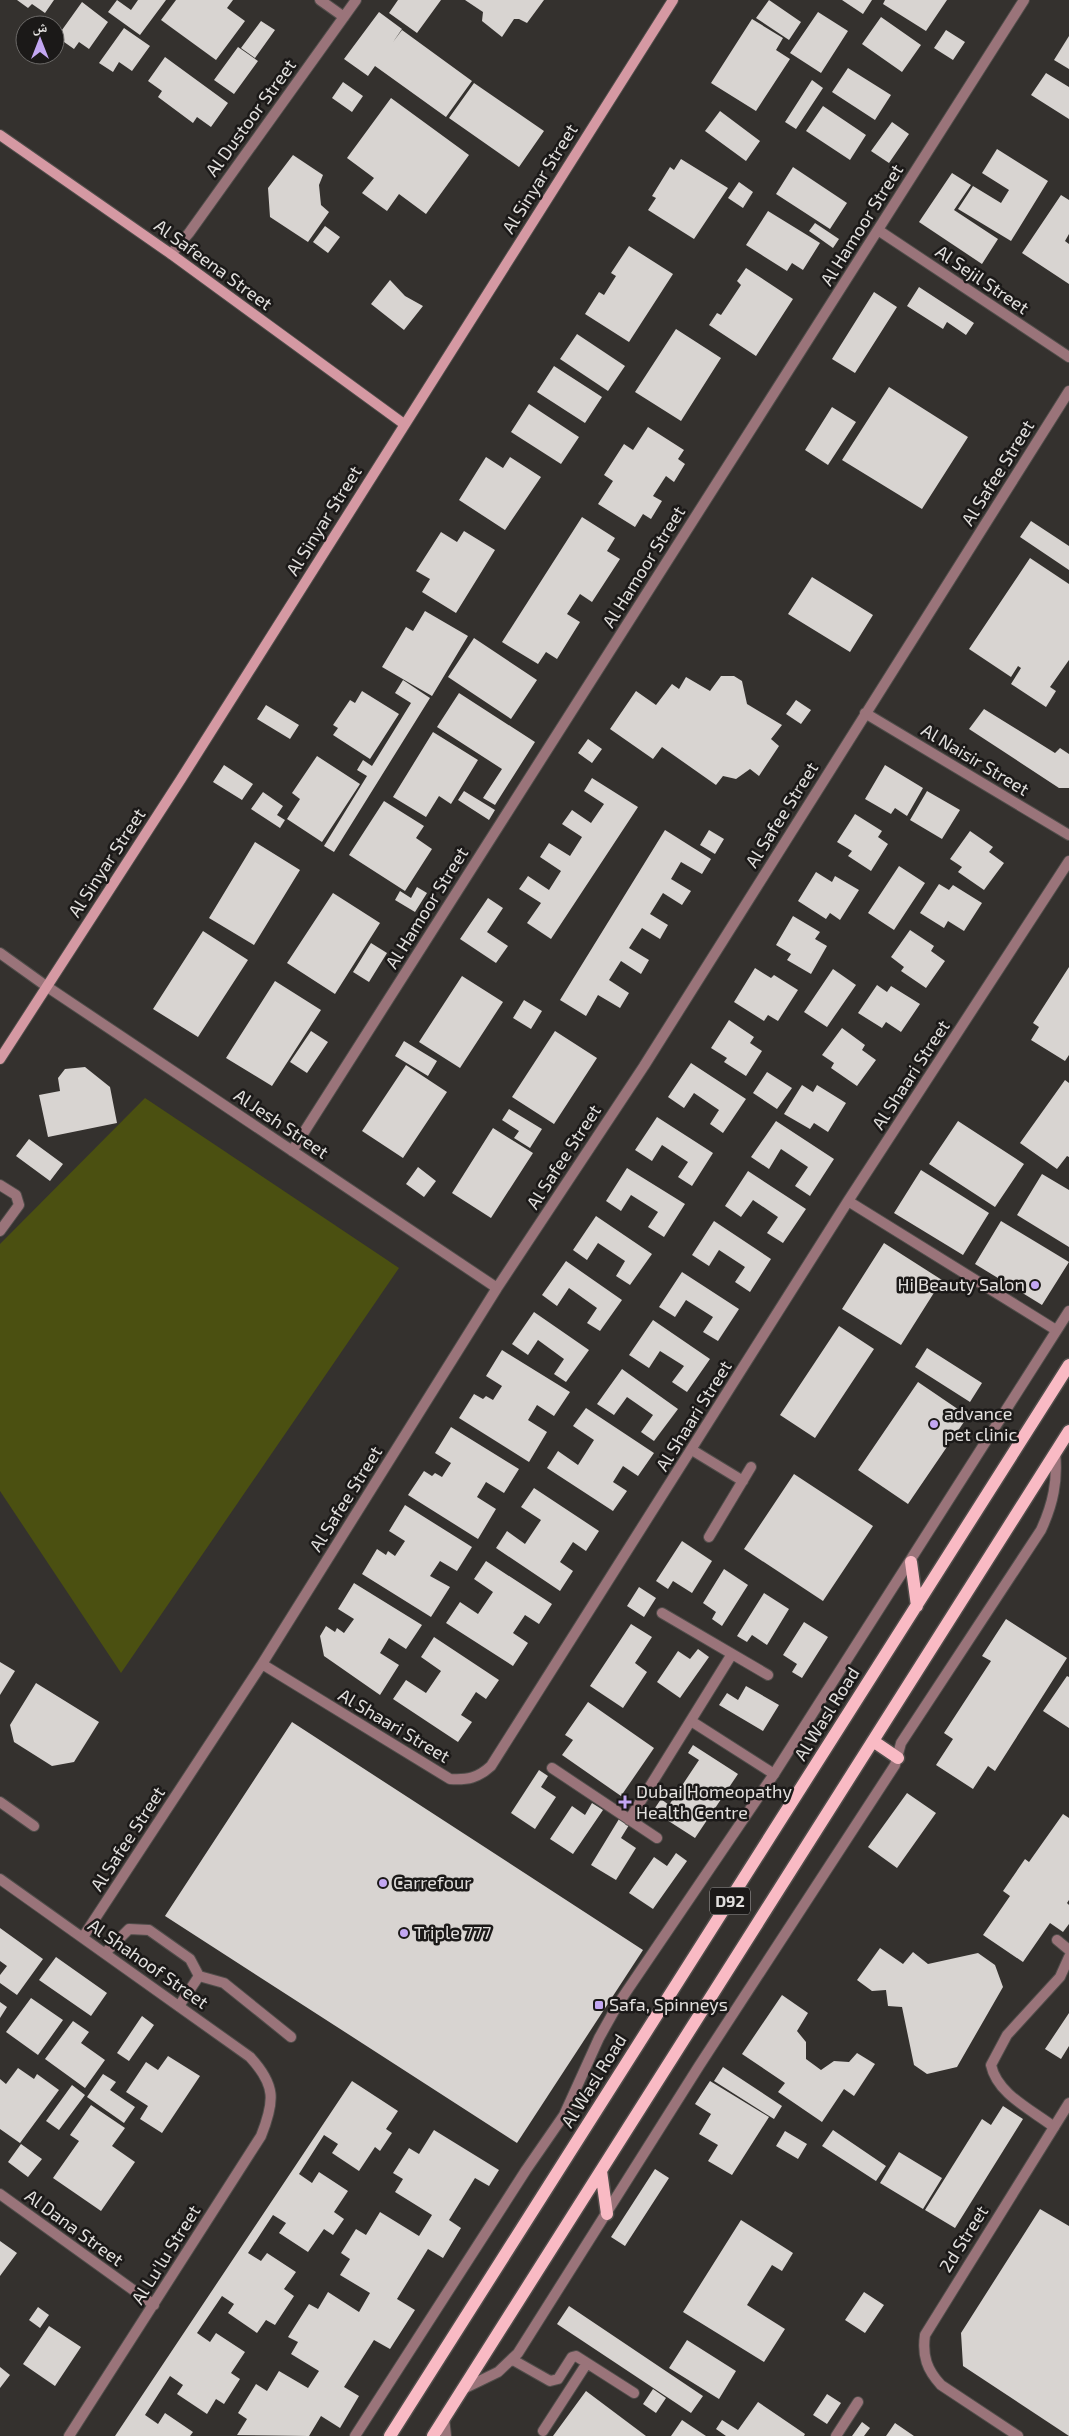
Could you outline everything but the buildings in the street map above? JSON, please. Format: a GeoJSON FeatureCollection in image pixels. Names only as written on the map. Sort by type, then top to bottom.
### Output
{"type":"FeatureCollection","features":[{"type":"Feature","properties":{"kind":"main road","name":"Al Wasl Road"},"geometry":{"type":"LineString","coordinates":[[390,2436],[1069,1365]]}},
{"type":"Feature","properties":{"kind":"main road","name":"D92"},"geometry":{"type":"LineString","coordinates":[[433,2436],[1069,1431]]}},
{"type":"Feature","properties":{"kind":"main road"},"geometry":{"type":"LineString","coordinates":[[911,1562],[917,1606]]}},
{"type":"Feature","properties":{"kind":"main road"},"geometry":{"type":"LineString","coordinates":[[873,1741],[898,1758]]}},
{"type":"Feature","properties":{"kind":"main road"},"geometry":{"type":"LineString","coordinates":[[601,2171],[607,2214]]}},
{"type":"Feature","properties":{"kind":"street"},"geometry":{"type":"LineString","coordinates":[[320,0],[344,16]]}},
{"type":"Feature","properties":{"kind":"street","name":"Al Dustoor Street"},"geometry":{"type":"LineString","coordinates":[[171,254],[189,234],[356,0]]}},
{"type":"Feature","properties":{"kind":"street","name":"Al Sinyar Street"},"geometry":{"type":"LineString","coordinates":[[0,1059],[181,778],[673,0]]}},
{"type":"Feature","properties":{"kind":"street","name":"Al Hamoor Street"},"geometry":{"type":"LineString","coordinates":[[292,1151],[1024,0]]}},
{"type":"Feature","properties":{"kind":"street","name":"Al Safeena Street"},"geometry":{"type":"LineString","coordinates":[[0,135],[171,254],[404,424]]}},
{"type":"Feature","properties":{"kind":"street","name":"Al Sejil Street"},"geometry":{"type":"LineString","coordinates":[[878,230],[1069,357]]}},
{"type":"Feature","properties":{"kind":"street","name":"Al Safee Street"},"geometry":{"type":"LineString","coordinates":[[83,1938],[262,1664],[497,1288],[644,1066],[1069,392]]}},
{"type":"Feature","properties":{"kind":"street","name":"Al Naisir Street"},"geometry":{"type":"LineString","coordinates":[[865,713],[1069,835]]}},
{"type":"Feature","properties":{"kind":"street","name":"Al Shaari Street"},"geometry":{"type":"LineString","coordinates":[[262,1664],[435,1772],[450,1779],[467,1780],[476,1777],[491,1766],[848,1201],[1069,861]]}},
{"type":"Feature","properties":{"kind":"street","name":"Al Jesh Street"},"geometry":{"type":"LineString","coordinates":[[0,953],[46,986],[497,1288]]}},
{"type":"Feature","properties":{"kind":"street"},"geometry":{"type":"LineString","coordinates":[[0,1185],[16,1195],[19,1205],[0,1231]]}},
{"type":"Feature","properties":{"kind":"street"},"geometry":{"type":"LineString","coordinates":[[848,1201],[1056,1330]]}},
{"type":"Feature","properties":{"kind":"street"},"geometry":{"type":"LineString","coordinates":[[355,2436],[526,2170],[564,2115],[599,2038],[618,2004],[774,1774],[911,1562],[1069,1311]]}},
{"type":"Feature","properties":{"kind":"street"},"geometry":{"type":"LineString","coordinates":[[692,1450],[743,1481]]}},
{"type":"Feature","properties":{"kind":"street"},"geometry":{"type":"LineString","coordinates":[[462,2390],[498,2372],[513,2360],[699,2066],[898,1758],[901,1743],[1041,1530],[1053,1500],[1056,1484],[1055,1452]]}},
{"type":"Feature","properties":{"kind":"street"},"geometry":{"type":"LineString","coordinates":[[710,1537],[751,1468]]}},
{"type":"Feature","properties":{"kind":"street"},"geometry":{"type":"LineString","coordinates":[[662,1614],[768,1675]]}},
{"type":"Feature","properties":{"kind":"street"},"geometry":{"type":"LineString","coordinates":[[630,1820],[732,1654]]}},
{"type":"Feature","properties":{"kind":"street"},"geometry":{"type":"LineString","coordinates":[[690,1721],[774,1774]]}},
{"type":"Feature","properties":{"kind":"street"},"geometry":{"type":"LineString","coordinates":[[552,1768],[657,1838]]}},
{"type":"Feature","properties":{"kind":"street"},"geometry":{"type":"LineString","coordinates":[[0,1803],[34,1826]]}},
{"type":"Feature","properties":{"kind":"street","name":"Al Shahoof Street"},"geometry":{"type":"LineString","coordinates":[[0,1879],[250,2057],[270,2083]]}},
{"type":"Feature","properties":{"kind":"street"},"geometry":{"type":"LineString","coordinates":[[105,1953],[129,1929],[149,1930],[190,1959],[199,1976],[224,1983],[291,2037]]}},
{"type":"Feature","properties":{"kind":"street"},"geometry":{"type":"LineString","coordinates":[[1058,1940],[1069,1950]]}},
{"type":"Feature","properties":{"kind":"street"},"geometry":{"type":"LineString","coordinates":[[1054,2127],[1003,2088],[994,2077],[991,2065],[1007,2036],[1060,1977],[1069,1957]]}},
{"type":"Feature","properties":{"kind":"street"},"geometry":{"type":"LineString","coordinates":[[179,2006],[199,1976]]}},
{"type":"Feature","properties":{"kind":"street","name":"Al Lu'lu Street"},"geometry":{"type":"LineString","coordinates":[[69,2436],[261,2136],[271,2105],[270,2083]]}},
{"type":"Feature","properties":{"kind":"street","name":"2d Street"},"geometry":{"type":"LineString","coordinates":[[1018,2436],[951,2393],[931,2374],[923,2349],[925,2336],[1069,2103]]}},
{"type":"Feature","properties":{"kind":"street","name":"Al Dana Street"},"geometry":{"type":"LineString","coordinates":[[0,2194],[154,2304]]}},
{"type":"Feature","properties":{"kind":"street"},"geometry":{"type":"LineString","coordinates":[[513,2360],[550,2381],[558,2379],[573,2357],[587,2363],[634,2393]]}},
{"type":"Feature","properties":{"kind":"street"},"geometry":{"type":"LineString","coordinates":[[543,2431],[587,2363]]}},
{"type":"Feature","properties":{"kind":"street"},"geometry":{"type":"LineString","coordinates":[[836,2436],[858,2402]]}},
{"type":"Feature","properties":{"kind":"street"},"geometry":{"type":"LineString","coordinates":[[444,2418],[446,2436]]}},
{"type":"Feature","properties":{"kind":"green space"},"geometry":{"type":"Polygon","coordinates":[[[145,1098],[399,1268],[121,1673],[0,1491],[0,1244],[145,1098]]]}},
{"type":"Feature","properties":{"kind":"place","name":"Hi Beauty Salon"},"geometry":{"type":"Point","coordinates":[1035,1285]}},
{"type":"Feature","properties":{"kind":"place","name":"advance pet clinic"},"geometry":{"type":"Point","coordinates":[934,1424]}},
{"type":"Feature","properties":{"kind":"place","name":"Dubai Homeopathy Health Centre"},"geometry":{"type":"Point","coordinates":[625,1802]}},
{"type":"Feature","properties":{"kind":"place","name":"Carrefour"},"geometry":{"type":"Point","coordinates":[383,1883]}},
{"type":"Feature","properties":{"kind":"place","name":"Triple 777"},"geometry":{"type":"Point","coordinates":[404,1933]}},
{"type":"Feature","properties":{"kind":"place","name":"Safa, Spinneys"},"geometry":{"type":"Point","coordinates":[599,2005]}}]}
